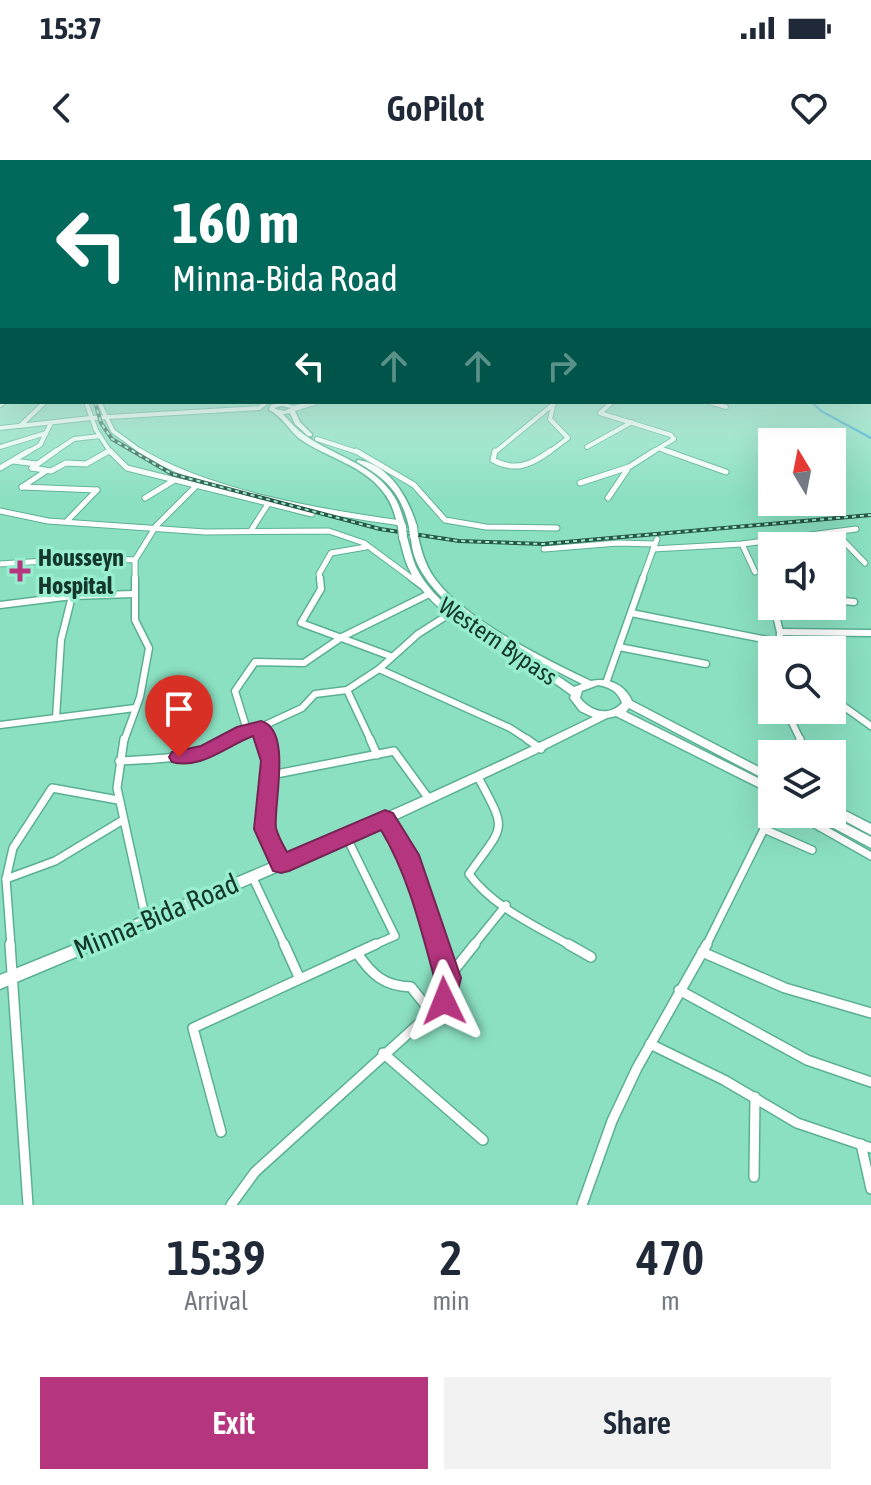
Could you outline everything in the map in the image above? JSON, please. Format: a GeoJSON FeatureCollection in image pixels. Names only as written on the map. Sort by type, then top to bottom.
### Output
{"type":"FeatureCollection","features":[{"type":"Feature","properties":{"kind":"main road"},"geometry":{"type":"LineString","coordinates":[[273,406],[290,406]]}},
{"type":"Feature","properties":{"kind":"main road","name":"Western Bypass"},"geometry":{"type":"LineString","coordinates":[[273,406],[306,440],[379,481],[393,496],[433,583],[461,609],[588,683]]}},
{"type":"Feature","properties":{"kind":"main road","name":"Western Bypass"},"geometry":{"type":"LineString","coordinates":[[290,406],[301,428],[387,478],[404,495],[408,561],[429,594],[451,613],[575,693]]}},
{"type":"Feature","properties":{"kind":"main road"},"geometry":{"type":"LineString","coordinates":[[574,731],[581,708],[575,693],[588,683],[606,683],[619,689],[627,703],[758,772]]}},
{"type":"Feature","properties":{"kind":"main road"},"geometry":{"type":"LineString","coordinates":[[581,708],[603,716],[618,713],[627,703]]}},
{"type":"Feature","properties":{"kind":"main road"},"geometry":{"type":"LineString","coordinates":[[618,713],[758,783]]}},
{"type":"Feature","properties":{"kind":"main road","name":"Minna-Bida Road"},"geometry":{"type":"LineString","coordinates":[[6,980],[385,819],[541,749],[603,716]]}},
{"type":"Feature","properties":{"kind":"main road"},"geometry":{"type":"LineString","coordinates":[[846,816],[871,830]]}},
{"type":"Feature","properties":{"kind":"main road"},"geometry":{"type":"LineString","coordinates":[[843,828],[871,843]]}},
{"type":"Feature","properties":{"kind":"street"},"geometry":{"type":"LineString","coordinates":[[20,426],[43,404]]}},
{"type":"Feature","properties":{"kind":"street"},"geometry":{"type":"LineString","coordinates":[[87,404],[109,451],[127,468],[312,514]]}},
{"type":"Feature","properties":{"kind":"street"},"geometry":{"type":"LineString","coordinates":[[100,404],[104,418],[117,436],[185,473],[407,530]]}},
{"type":"Feature","properties":{"kind":"street"},"geometry":{"type":"LineString","coordinates":[[195,404],[196,413]]}},
{"type":"Feature","properties":{"kind":"street"},"geometry":{"type":"LineString","coordinates":[[554,404],[550,419],[568,438],[525,468],[506,467],[493,460],[494,452],[554,404]]}},
{"type":"Feature","properties":{"kind":"street"},"geometry":{"type":"LineString","coordinates":[[580,483],[629,467],[661,449],[673,437],[600,413],[610,404]]}},
{"type":"Feature","properties":{"kind":"street"},"geometry":{"type":"LineString","coordinates":[[716,404],[726,407]]}},
{"type":"Feature","properties":{"kind":"street"},"geometry":{"type":"LineString","coordinates":[[0,428],[91,418],[273,406]]}},
{"type":"Feature","properties":{"kind":"street"},"geometry":{"type":"LineString","coordinates":[[587,447],[632,422]]}},
{"type":"Feature","properties":{"kind":"street"},"geometry":{"type":"LineString","coordinates":[[0,468],[40,445],[51,423]]}},
{"type":"Feature","properties":{"kind":"street"},"geometry":{"type":"LineString","coordinates":[[0,447],[21,443],[47,432]]}},
{"type":"Feature","properties":{"kind":"street"},"geometry":{"type":"LineString","coordinates":[[46,471],[32,468],[74,439],[100,436]]}},
{"type":"Feature","properties":{"kind":"street"},"geometry":{"type":"LineString","coordinates":[[317,439],[332,441],[396,472],[424,492],[435,512],[444,520],[483,526],[557,528]]}},
{"type":"Feature","properties":{"kind":"street"},"geometry":{"type":"LineString","coordinates":[[661,449],[726,472]]}},
{"type":"Feature","properties":{"kind":"street"},"geometry":{"type":"LineString","coordinates":[[67,521],[97,490],[22,487],[46,471],[68,463],[86,464],[109,451]]}},
{"type":"Feature","properties":{"kind":"street"},"geometry":{"type":"LineString","coordinates":[[13,461],[37,464]]}},
{"type":"Feature","properties":{"kind":"street"},"geometry":{"type":"LineString","coordinates":[[608,498],[629,467]]}},
{"type":"Feature","properties":{"kind":"street"},"geometry":{"type":"LineString","coordinates":[[145,498],[173,481]]}},
{"type":"Feature","properties":{"kind":"street"},"geometry":{"type":"LineString","coordinates":[[146,920],[133,852],[118,800],[119,761],[149,648],[135,620],[135,560],[156,526],[195,487]]}},
{"type":"Feature","properties":{"kind":"street"},"geometry":{"type":"LineString","coordinates":[[252,529],[268,504]]}},
{"type":"Feature","properties":{"kind":"street"},"geometry":{"type":"LineString","coordinates":[[0,511],[67,521],[208,532],[252,529],[354,538],[421,585]]}},
{"type":"Feature","properties":{"kind":"street"},"geometry":{"type":"LineString","coordinates":[[835,532],[856,529]]}},
{"type":"Feature","properties":{"kind":"street"},"geometry":{"type":"LineString","coordinates":[[544,549],[758,542]]}},
{"type":"Feature","properties":{"kind":"street"},"geometry":{"type":"LineString","coordinates":[[846,543],[865,563]]}},
{"type":"Feature","properties":{"kind":"street"},"geometry":{"type":"LineString","coordinates":[[606,683],[655,544]]}},
{"type":"Feature","properties":{"kind":"street"},"geometry":{"type":"LineString","coordinates":[[742,544],[755,572]]}},
{"type":"Feature","properties":{"kind":"street"},"geometry":{"type":"LineString","coordinates":[[366,547],[331,553],[319,574],[321,589],[301,623],[390,656]]}},
{"type":"Feature","properties":{"kind":"street"},"geometry":{"type":"LineString","coordinates":[[0,564],[89,558],[135,560]]}},
{"type":"Feature","properties":{"kind":"street"},"geometry":{"type":"LineString","coordinates":[[0,605],[72,596],[133,594]]}},
{"type":"Feature","properties":{"kind":"street"},"geometry":{"type":"LineString","coordinates":[[247,730],[235,691],[255,662],[304,663],[342,637],[429,594]]}},
{"type":"Feature","properties":{"kind":"street"},"geometry":{"type":"LineString","coordinates":[[56,718],[61,640],[72,596]]}},
{"type":"Feature","properties":{"kind":"street"},"geometry":{"type":"LineString","coordinates":[[846,601],[854,602]]}},
{"type":"Feature","properties":{"kind":"street"},"geometry":{"type":"LineString","coordinates":[[119,761],[166,759],[206,752],[247,730],[261,727],[302,708],[315,694],[347,690],[379,669],[418,634],[451,613]]}},
{"type":"Feature","properties":{"kind":"street"},"geometry":{"type":"LineString","coordinates":[[631,613],[758,638]]}},
{"type":"Feature","properties":{"kind":"street"},"geometry":{"type":"LineString","coordinates":[[777,620],[779,636]]}},
{"type":"Feature","properties":{"kind":"street"},"geometry":{"type":"LineString","coordinates":[[780,632],[871,633]]}},
{"type":"Feature","properties":{"kind":"street"},"geometry":{"type":"LineString","coordinates":[[619,647],[706,664]]}},
{"type":"Feature","properties":{"kind":"street"},"geometry":{"type":"LineString","coordinates":[[379,669],[510,728],[541,749]]}},
{"type":"Feature","properties":{"kind":"street"},"geometry":{"type":"LineString","coordinates":[[347,690],[377,755]]}},
{"type":"Feature","properties":{"kind":"street"},"geometry":{"type":"LineString","coordinates":[[0,725],[135,708]]}},
{"type":"Feature","properties":{"kind":"street"},"geometry":{"type":"LineString","coordinates":[[846,708],[871,726]]}},
{"type":"Feature","properties":{"kind":"street"},"geometry":{"type":"LineString","coordinates":[[261,727],[271,761],[265,829],[281,864]]}},
{"type":"Feature","properties":{"kind":"street"},"geometry":{"type":"LineString","coordinates":[[271,775],[394,751],[429,799]]}},
{"type":"Feature","properties":{"kind":"street"},"geometry":{"type":"LineString","coordinates":[[478,777],[501,820],[499,831],[469,874],[472,881],[591,957]]}},
{"type":"Feature","properties":{"kind":"street"},"geometry":{"type":"LineString","coordinates":[[28,1205],[6,980],[6,879],[13,848],[48,790],[56,788],[118,800]]}},
{"type":"Feature","properties":{"kind":"street"},"geometry":{"type":"LineString","coordinates":[[231,1205],[255,1172],[444,1001],[448,978],[408,855],[385,819]]}},
{"type":"Feature","properties":{"kind":"street"},"geometry":{"type":"LineString","coordinates":[[6,879],[55,861],[123,820]]}},
{"type":"Feature","properties":{"kind":"street"},"geometry":{"type":"LineString","coordinates":[[822,828],[871,856]]}},
{"type":"Feature","properties":{"kind":"street"},"geometry":{"type":"LineString","coordinates":[[582,1205],[612,1121],[764,829],[812,850]]}},
{"type":"Feature","properties":{"kind":"street"},"geometry":{"type":"LineString","coordinates":[[221,1132],[192,1030],[299,977],[395,936],[346,836]]}},
{"type":"Feature","properties":{"kind":"street"},"geometry":{"type":"LineString","coordinates":[[252,876],[299,977]]}},
{"type":"Feature","properties":{"kind":"street"},"geometry":{"type":"LineString","coordinates":[[448,978],[506,905]]}},
{"type":"Feature","properties":{"kind":"street"},"geometry":{"type":"LineString","coordinates":[[702,952],[757,979],[807,997],[871,1013]]}},
{"type":"Feature","properties":{"kind":"street"},"geometry":{"type":"LineString","coordinates":[[357,953],[378,981],[394,987],[411,987],[431,1012]]}},
{"type":"Feature","properties":{"kind":"street"},"geometry":{"type":"LineString","coordinates":[[679,990],[807,1060],[871,1082]]}},
{"type":"Feature","properties":{"kind":"street"},"geometry":{"type":"LineString","coordinates":[[650,1044],[755,1097],[797,1123],[866,1146],[871,1189]]}},
{"type":"Feature","properties":{"kind":"street"},"geometry":{"type":"LineString","coordinates":[[383,1053],[483,1140]]}},
{"type":"Feature","properties":{"kind":"street"},"geometry":{"type":"LineString","coordinates":[[754,1177],[755,1097]]}},
{"type":"Feature","properties":{"kind":"waterway"},"geometry":{"type":"LineString","coordinates":[[814,404],[821,411],[871,438]]}},
{"type":"Feature","properties":{"kind":"railway"},"geometry":{"type":"LineString","coordinates":[[96,404],[101,423],[112,439],[172,474],[380,529],[459,541],[543,544],[871,515]]}},
{"type":"Feature","properties":{"kind":"place","name":"Housseyn Hospital"},"geometry":{"type":"Point","coordinates":[20,571]}},
{"type":"Feature","properties":{"kind":"route"},"geometry":{"type":"LineString","coordinates":[[179,757],[206,752],[244,731],[261,727],[271,761],[265,829],[281,864],[385,819],[408,855],[448,978],[444,1001]]}}]}
